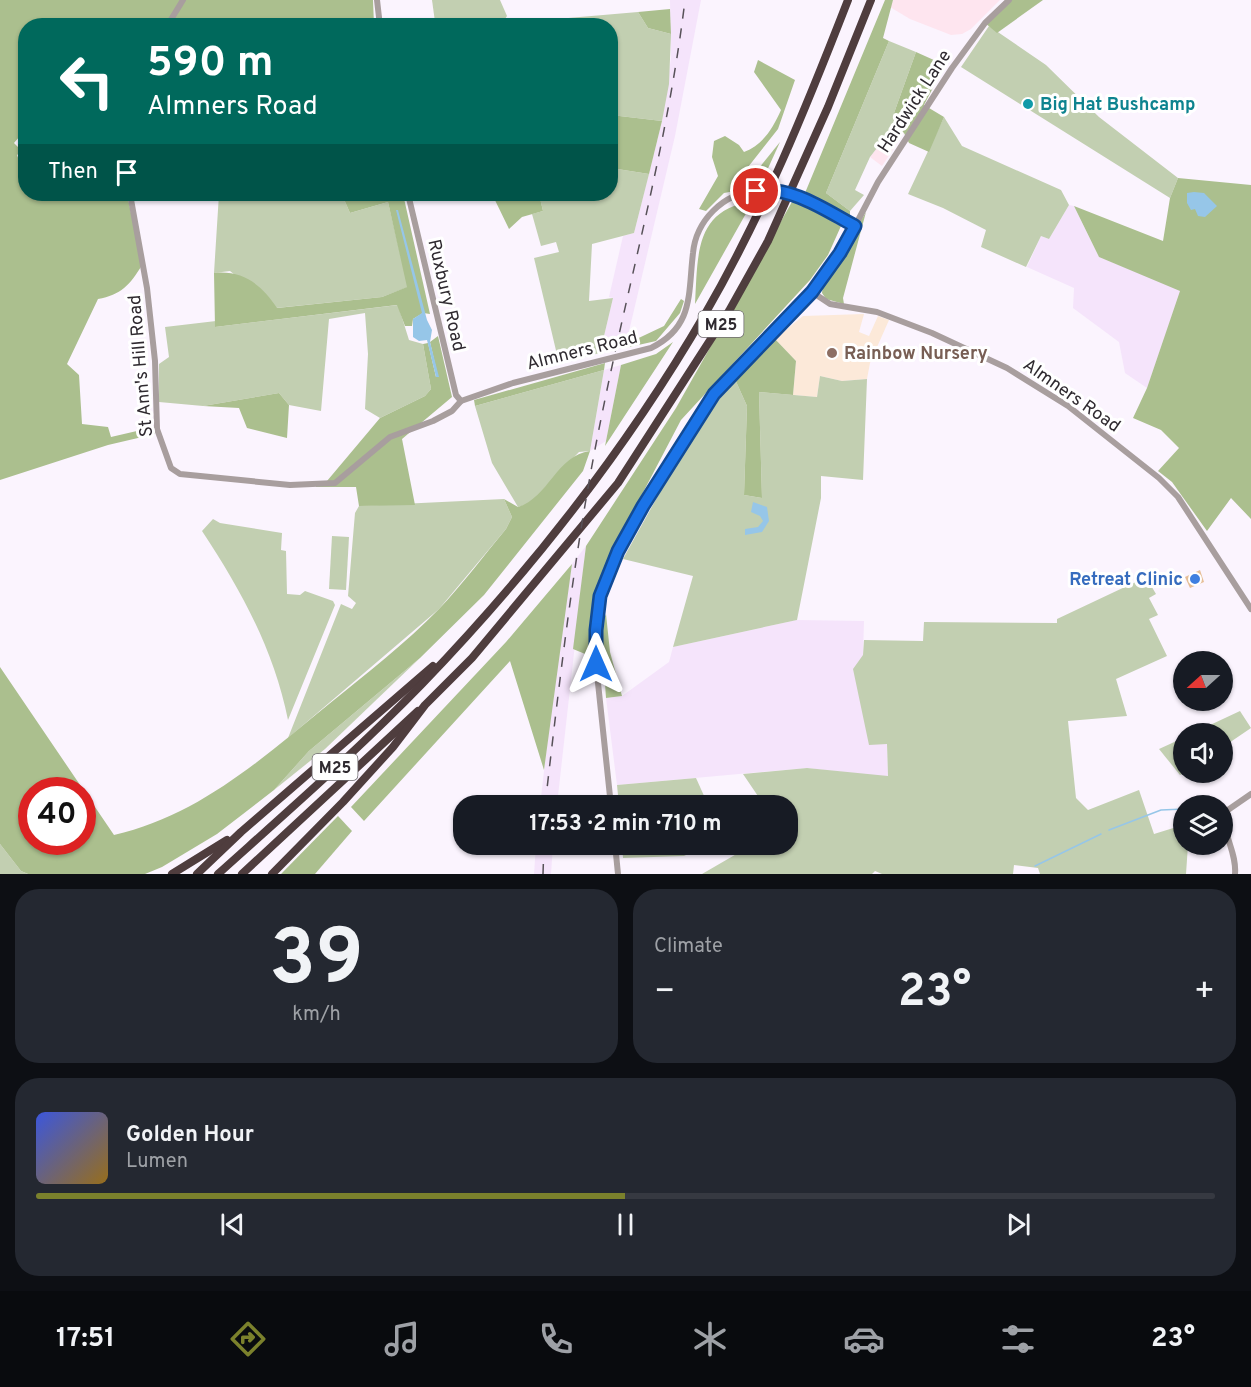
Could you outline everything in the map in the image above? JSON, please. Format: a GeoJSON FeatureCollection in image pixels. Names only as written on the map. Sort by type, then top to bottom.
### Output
{"type":"FeatureCollection","features":[{"type":"Feature","properties":{"kind":"highway","name":"M25"},"geometry":{"type":"LineString","coordinates":[[218,874],[422,684],[530,563],[606,464],[704,314],[783,162],[848,0]]}},
{"type":"Feature","properties":{"kind":"highway","name":"M25"},"geometry":{"type":"LineString","coordinates":[[242,874],[405,721],[425,705],[514,610],[618,483],[708,346],[768,240],[797,180],[871,0]]}},
{"type":"Feature","properties":{"kind":"highway"},"geometry":{"type":"LineString","coordinates":[[198,874],[241,832],[293,789],[416,679],[447,655]]}},
{"type":"Feature","properties":{"kind":"highway"},"geometry":{"type":"LineString","coordinates":[[272,874],[393,747],[425,705]]}},
{"type":"Feature","properties":{"kind":"highway"},"geometry":{"type":"LineString","coordinates":[[172,874],[241,832]]}},
{"type":"Feature","properties":{"kind":"street"},"geometry":{"type":"LineString","coordinates":[[172,18],[183,0]]}},
{"type":"Feature","properties":{"kind":"street"},"geometry":{"type":"LineString","coordinates":[[377,0],[379,18]]}},
{"type":"Feature","properties":{"kind":"street","name":"Hardwick Lane"},"geometry":{"type":"LineString","coordinates":[[610,795],[596,664],[597,614],[605,579],[643,506],[714,394],[812,292],[840,253],[878,182],[953,66],[985,23],[1009,0]]}},
{"type":"Feature","properties":{"kind":"street","name":"Almners Road"},"geometry":{"type":"LineString","coordinates":[[461,401],[513,383],[651,348],[662,342],[681,321],[688,304],[693,252],[699,232],[709,214],[728,199],[756,191],[780,192],[807,200],[855,226]]}},
{"type":"Feature","properties":{"kind":"street","name":"St Ann's Hill Road"},"geometry":{"type":"LineString","coordinates":[[131,201],[147,288],[155,361],[157,429],[174,471],[240,481],[328,485],[343,479],[354,465],[390,437],[433,421],[452,411],[461,401]]}},
{"type":"Feature","properties":{"kind":"street","name":"Ruxbury Road"},"geometry":{"type":"LineString","coordinates":[[410,201],[456,395],[461,401]]}},
{"type":"Feature","properties":{"kind":"street","name":"Almners Road"},"geometry":{"type":"LineString","coordinates":[[812,292],[830,304],[877,312],[932,333],[1007,368],[1075,411],[1178,497],[1251,609]]}},
{"type":"Feature","properties":{"kind":"street"},"geometry":{"type":"LineString","coordinates":[[1235,874],[1234,855],[1223,822],[1225,812],[1250,795]]}},
{"type":"Feature","properties":{"kind":"street"},"geometry":{"type":"LineString","coordinates":[[616,855],[618,874]]}},
{"type":"Feature","properties":{"kind":"shaded area"},"geometry":{"type":"Polygon","coordinates":[[[670,0],[701,0],[675,136],[625,348],[600,353],[613,298],[609,297],[623,236],[634,233],[662,121],[671,58],[670,0]]]}},
{"type":"Feature","properties":{"kind":"shaded area"},"geometry":{"type":"Polygon","coordinates":[[[893,0],[1000,0],[971,29],[962,34],[951,35],[910,19],[890,7],[893,0]]]}},
{"type":"Feature","properties":{"kind":"shaded area"},"geometry":{"type":"Polygon","coordinates":[[[894,126],[904,133],[882,166],[870,157],[894,126]]]}},
{"type":"Feature","properties":{"kind":"shaded area"},"geometry":{"type":"Polygon","coordinates":[[[1069,205],[1074,206],[1099,257],[1181,290],[1147,388],[1125,373],[1119,342],[1073,308],[1074,288],[1027,267],[1041,236],[1049,239],[1069,205]]]}},
{"type":"Feature","properties":{"kind":"shaded area","name":"Rainbow Nursery"},"geometry":{"type":"Polygon","coordinates":[[[864,314],[859,332],[869,336],[878,316],[889,320],[870,363],[867,379],[842,381],[820,376],[817,397],[793,395],[796,361],[775,339],[803,316],[864,314]]]}},
{"type":"Feature","properties":{"kind":"shaded area"},"geometry":{"type":"Polygon","coordinates":[[[621,365],[606,441],[590,451],[604,370],[621,365]]]}},
{"type":"Feature","properties":{"kind":"shaded area"},"geometry":{"type":"Polygon","coordinates":[[[586,546],[558,795],[541,795],[557,658],[572,564],[586,546]]]}},
{"type":"Feature","properties":{"kind":"shaded area"},"geometry":{"type":"Polygon","coordinates":[[[797,620],[864,621],[863,655],[887,744],[888,777],[807,768],[617,785],[606,698],[622,696],[669,662],[673,647],[797,620]]]}},
{"type":"Feature","properties":{"kind":"shaded area"},"geometry":{"type":"Polygon","coordinates":[[[535,855],[552,855],[551,874],[534,874],[535,855]]]}},
{"type":"Feature","properties":{"kind":"green space"},"geometry":{"type":"Polygon","coordinates":[[[0,0],[373,0],[374,18],[18,18],[18,138],[14,143],[18,147],[18,201],[128,201],[142,265],[119,292],[98,299],[67,364],[79,375],[82,424],[108,427],[111,437],[154,427],[155,434],[108,445],[0,480],[0,0]]]}},
{"type":"Feature","properties":{"kind":"green space"},"geometry":{"type":"Polygon","coordinates":[[[432,0],[500,0],[507,16],[506,18],[434,18],[432,0]]]}},
{"type":"Feature","properties":{"kind":"green space"},"geometry":{"type":"Polygon","coordinates":[[[885,0],[893,0],[883,38],[889,41],[826,193],[850,211],[850,219],[805,193],[885,0]]]}},
{"type":"Feature","properties":{"kind":"green space"},"geometry":{"type":"Polygon","coordinates":[[[1009,0],[1043,0],[997,33],[985,23],[1009,0]]]}},
{"type":"Feature","properties":{"kind":"green space"},"geometry":{"type":"Polygon","coordinates":[[[670,9],[671,34],[648,28],[638,12],[670,9]]]}},
{"type":"Feature","properties":{"kind":"green space"},"geometry":{"type":"Polygon","coordinates":[[[638,12],[648,28],[671,34],[669,84],[662,121],[618,116],[618,18],[568,18],[638,12]]]}},
{"type":"Feature","properties":{"kind":"green space"},"geometry":{"type":"Polygon","coordinates":[[[989,26],[1046,65],[1099,117],[1178,178],[1170,198],[961,67],[989,26]]]}},
{"type":"Feature","properties":{"kind":"green space"},"geometry":{"type":"Polygon","coordinates":[[[889,41],[916,52],[894,113],[894,126],[870,157],[855,190],[864,195],[850,211],[826,193],[889,41]]]}},
{"type":"Feature","properties":{"kind":"green space"},"geometry":{"type":"Polygon","coordinates":[[[916,52],[945,65],[924,105],[944,117],[929,152],[909,143],[904,133],[894,126],[894,113],[916,52]]]}},
{"type":"Feature","properties":{"kind":"green space"},"geometry":{"type":"Polygon","coordinates":[[[758,60],[795,80],[778,129],[741,176],[735,191],[724,193],[706,211],[699,209],[718,176],[712,157],[714,141],[725,136],[739,145],[744,152],[751,149],[767,135],[781,110],[754,72],[758,60]]]}},
{"type":"Feature","properties":{"kind":"green space"},"geometry":{"type":"Polygon","coordinates":[[[618,116],[662,121],[649,174],[618,169],[618,116]]]}},
{"type":"Feature","properties":{"kind":"green space"},"geometry":{"type":"Polygon","coordinates":[[[944,117],[962,146],[1061,190],[1069,205],[1049,239],[1041,236],[1026,267],[981,247],[986,230],[943,208],[908,194],[944,117]]]}},
{"type":"Feature","properties":{"kind":"green space"},"geometry":{"type":"Polygon","coordinates":[[[780,142],[760,186],[746,188],[746,184],[780,142]]]}},
{"type":"Feature","properties":{"kind":"green space"},"geometry":{"type":"Polygon","coordinates":[[[618,169],[649,174],[634,233],[592,244],[589,301],[613,298],[600,353],[559,363],[534,258],[559,252],[556,242],[541,246],[532,214],[543,211],[541,201],[618,201],[618,169]]]}},
{"type":"Feature","properties":{"kind":"green space"},"geometry":{"type":"Polygon","coordinates":[[[1178,178],[1251,185],[1251,519],[1231,498],[1207,531],[1172,482],[1158,471],[1179,448],[1161,430],[1133,418],[1147,388],[1180,291],[1099,257],[1074,206],[1163,241],[1170,198],[1178,178]]]}},
{"type":"Feature","properties":{"kind":"green space"},"geometry":{"type":"Polygon","coordinates":[[[793,200],[841,226],[828,255],[810,280],[681,420],[617,542],[595,602],[590,656],[573,649],[586,546],[676,408],[793,200]]]}},
{"type":"Feature","properties":{"kind":"green space"},"geometry":{"type":"Polygon","coordinates":[[[219,201],[345,201],[350,213],[388,202],[408,287],[382,297],[276,308],[230,271],[214,273],[219,201]]]}},
{"type":"Feature","properties":{"kind":"green space"},"geometry":{"type":"Polygon","coordinates":[[[345,201],[405,201],[430,314],[423,313],[413,319],[412,326],[405,326],[397,305],[215,327],[214,273],[234,274],[251,281],[265,292],[277,308],[382,297],[407,287],[388,202],[350,213],[345,201]]]}},
{"type":"Feature","properties":{"kind":"green space"},"geometry":{"type":"Polygon","coordinates":[[[495,201],[541,201],[543,211],[522,217],[509,229],[495,201]]]}},
{"type":"Feature","properties":{"kind":"green space"},"geometry":{"type":"Polygon","coordinates":[[[753,201],[695,304],[697,268],[703,237],[719,214],[734,206],[753,201]]]}},
{"type":"Feature","properties":{"kind":"green space"},"geometry":{"type":"Polygon","coordinates":[[[866,212],[843,298],[844,304],[826,299],[822,293],[823,285],[866,212]]]}},
{"type":"Feature","properties":{"kind":"green space"},"geometry":{"type":"Polygon","coordinates":[[[681,299],[684,301],[680,313],[656,341],[625,348],[626,344],[664,326],[681,299]]]}},
{"type":"Feature","properties":{"kind":"green space"},"geometry":{"type":"Polygon","coordinates":[[[398,305],[409,340],[423,344],[431,389],[425,396],[380,418],[365,409],[368,354],[365,313],[329,319],[321,411],[289,405],[279,393],[203,406],[159,402],[159,364],[169,357],[165,327],[216,321],[215,327],[398,305]]]}},
{"type":"Feature","properties":{"kind":"green space"},"geometry":{"type":"Polygon","coordinates":[[[438,336],[452,397],[402,439],[415,505],[359,506],[356,487],[316,487],[316,482],[327,481],[380,418],[425,396],[431,389],[423,344],[428,343],[436,377],[438,377],[430,342],[438,336]]]}},
{"type":"Feature","properties":{"kind":"green space"},"geometry":{"type":"Polygon","coordinates":[[[775,339],[796,361],[793,395],[759,392],[762,498],[744,495],[747,406],[734,377],[775,339]]]}},
{"type":"Feature","properties":{"kind":"green space"},"geometry":{"type":"Polygon","coordinates":[[[673,342],[605,446],[621,365],[656,354],[673,342]]]}},
{"type":"Feature","properties":{"kind":"green space"},"geometry":{"type":"Polygon","coordinates":[[[605,363],[604,370],[475,406],[474,400],[605,363]]]}},
{"type":"Feature","properties":{"kind":"green space"},"geometry":{"type":"Polygon","coordinates":[[[604,370],[590,451],[579,452],[529,504],[518,507],[492,463],[475,406],[604,370]]]}},
{"type":"Feature","properties":{"kind":"green space"},"geometry":{"type":"Polygon","coordinates":[[[820,376],[842,381],[867,379],[863,480],[821,476],[821,498],[797,620],[673,647],[693,576],[623,559],[675,465],[734,377],[747,406],[744,495],[762,498],[759,392],[817,397],[820,376]]]}},
{"type":"Feature","properties":{"kind":"green space"},"geometry":{"type":"Polygon","coordinates":[[[279,393],[289,405],[287,438],[247,428],[239,408],[203,406],[279,393]]]}},
{"type":"Feature","properties":{"kind":"green space"},"geometry":{"type":"Polygon","coordinates":[[[590,451],[583,471],[484,595],[420,658],[309,751],[274,790],[217,834],[162,867],[145,874],[28,874],[21,871],[0,844],[0,667],[75,777],[18,777],[18,855],[96,855],[96,808],[114,835],[174,814],[202,799],[255,764],[371,670],[426,622],[448,599],[506,529],[512,517],[504,499],[518,507],[528,502],[569,460],[590,451]]]}},
{"type":"Feature","properties":{"kind":"green space"},"geometry":{"type":"Polygon","coordinates":[[[504,499],[512,517],[506,529],[439,609],[288,738],[341,604],[352,609],[356,603],[348,596],[355,513],[359,506],[504,499]]]}},
{"type":"Feature","properties":{"kind":"green space"},"geometry":{"type":"Polygon","coordinates":[[[213,519],[220,523],[282,533],[281,550],[286,551],[287,594],[300,595],[305,591],[333,601],[335,605],[288,720],[282,694],[265,645],[243,598],[202,531],[213,519]]]}},
{"type":"Feature","properties":{"kind":"green space"},"geometry":{"type":"Polygon","coordinates":[[[332,536],[349,537],[346,590],[329,589],[332,536]]]}},
{"type":"Feature","properties":{"kind":"green space"},"geometry":{"type":"Polygon","coordinates":[[[572,564],[544,770],[510,661],[364,821],[351,807],[506,642],[572,564]]]}},
{"type":"Feature","properties":{"kind":"green space"},"geometry":{"type":"Polygon","coordinates":[[[1146,577],[1156,594],[1149,598],[1158,615],[1149,619],[1167,656],[1116,679],[1127,716],[1068,721],[1076,798],[1088,810],[1139,790],[1154,834],[1173,828],[1173,855],[1187,855],[1186,874],[1040,874],[1038,868],[1014,865],[1013,874],[882,874],[875,871],[872,874],[702,874],[735,855],[798,855],[798,795],[757,795],[743,774],[807,768],[888,776],[887,744],[869,745],[853,669],[863,655],[864,640],[923,641],[924,622],[1057,623],[1057,619],[1146,577]]]}},
{"type":"Feature","properties":{"kind":"green space"},"geometry":{"type":"Polygon","coordinates":[[[606,614],[610,652],[622,696],[606,698],[601,626],[606,614]]]}},
{"type":"Feature","properties":{"kind":"green space"},"geometry":{"type":"Polygon","coordinates":[[[420,658],[325,749],[274,790],[309,751],[420,658]]]}},
{"type":"Feature","properties":{"kind":"green space"},"geometry":{"type":"Polygon","coordinates":[[[1240,711],[1251,728],[1233,740],[1233,723],[1214,723],[1240,711]]]}},
{"type":"Feature","properties":{"kind":"green space"},"geometry":{"type":"Polygon","coordinates":[[[1173,743],[1173,766],[1159,749],[1173,743]]]}},
{"type":"Feature","properties":{"kind":"green space"},"geometry":{"type":"Polygon","coordinates":[[[696,778],[704,795],[618,795],[617,785],[696,778]]]}},
{"type":"Feature","properties":{"kind":"green space"},"geometry":{"type":"Polygon","coordinates":[[[338,816],[352,831],[315,874],[281,874],[338,816]]]}},
{"type":"Feature","properties":{"kind":"green space"},"geometry":{"type":"Polygon","coordinates":[[[0,844],[21,871],[28,874],[0,874],[0,844]]]}},
{"type":"Feature","properties":{"kind":"green space"},"geometry":{"type":"Polygon","coordinates":[[[623,855],[686,855],[684,856],[623,858],[623,855]]]}},
{"type":"Feature","properties":{"kind":"water"},"geometry":{"type":"Polygon","coordinates":[[[1187,193],[1204,193],[1217,206],[1205,217],[1198,216],[1195,209],[1191,210],[1187,203],[1187,193]]]}},
{"type":"Feature","properties":{"kind":"water"},"geometry":{"type":"Polygon","coordinates":[[[396,210],[398,210],[427,320],[432,330],[430,342],[439,377],[436,377],[427,340],[419,341],[413,337],[413,319],[422,313],[396,210]]]}},
{"type":"Feature","properties":{"kind":"water"},"geometry":{"type":"Polygon","coordinates":[[[753,502],[767,507],[769,521],[762,532],[745,535],[745,529],[758,527],[763,521],[760,516],[751,512],[753,502]]]}},
{"type":"Feature","properties":{"kind":"building","name":"Retreat Clinic"},"geometry":{"type":"Polygon","coordinates":[[[1200,570],[1204,582],[1190,588],[1185,577],[1200,570]]]}},
{"type":"Feature","properties":{"kind":"waterway"},"geometry":{"type":"LineString","coordinates":[[1109,830],[1161,810],[1173,809]]}},
{"type":"Feature","properties":{"kind":"waterway"},"geometry":{"type":"LineString","coordinates":[[1035,866],[1101,834]]}},
{"type":"Feature","properties":{"kind":"railway"},"geometry":{"type":"LineString","coordinates":[[546,795],[562,660],[583,515],[612,367],[669,106],[685,0]]}},
{"type":"Feature","properties":{"kind":"railway"},"geometry":{"type":"LineString","coordinates":[[543,874],[544,855]]}},
{"type":"Feature","properties":{"kind":"place","name":"Big Hat Bushcamp"},"geometry":{"type":"Point","coordinates":[1028,104]}},
{"type":"Feature","properties":{"kind":"place","name":"Rainbow Nursery"},"geometry":{"type":"Point","coordinates":[832,353]}},
{"type":"Feature","properties":{"kind":"place","name":"Retreat Clinic"},"geometry":{"type":"Point","coordinates":[1195,579]}},
{"type":"Feature","properties":{"kind":"route"},"geometry":{"type":"LineString","coordinates":[[596,664],[597,614],[605,579],[643,506],[698,416],[723,381],[812,292],[840,253],[855,226],[807,200],[780,192],[756,191]]}}]}
